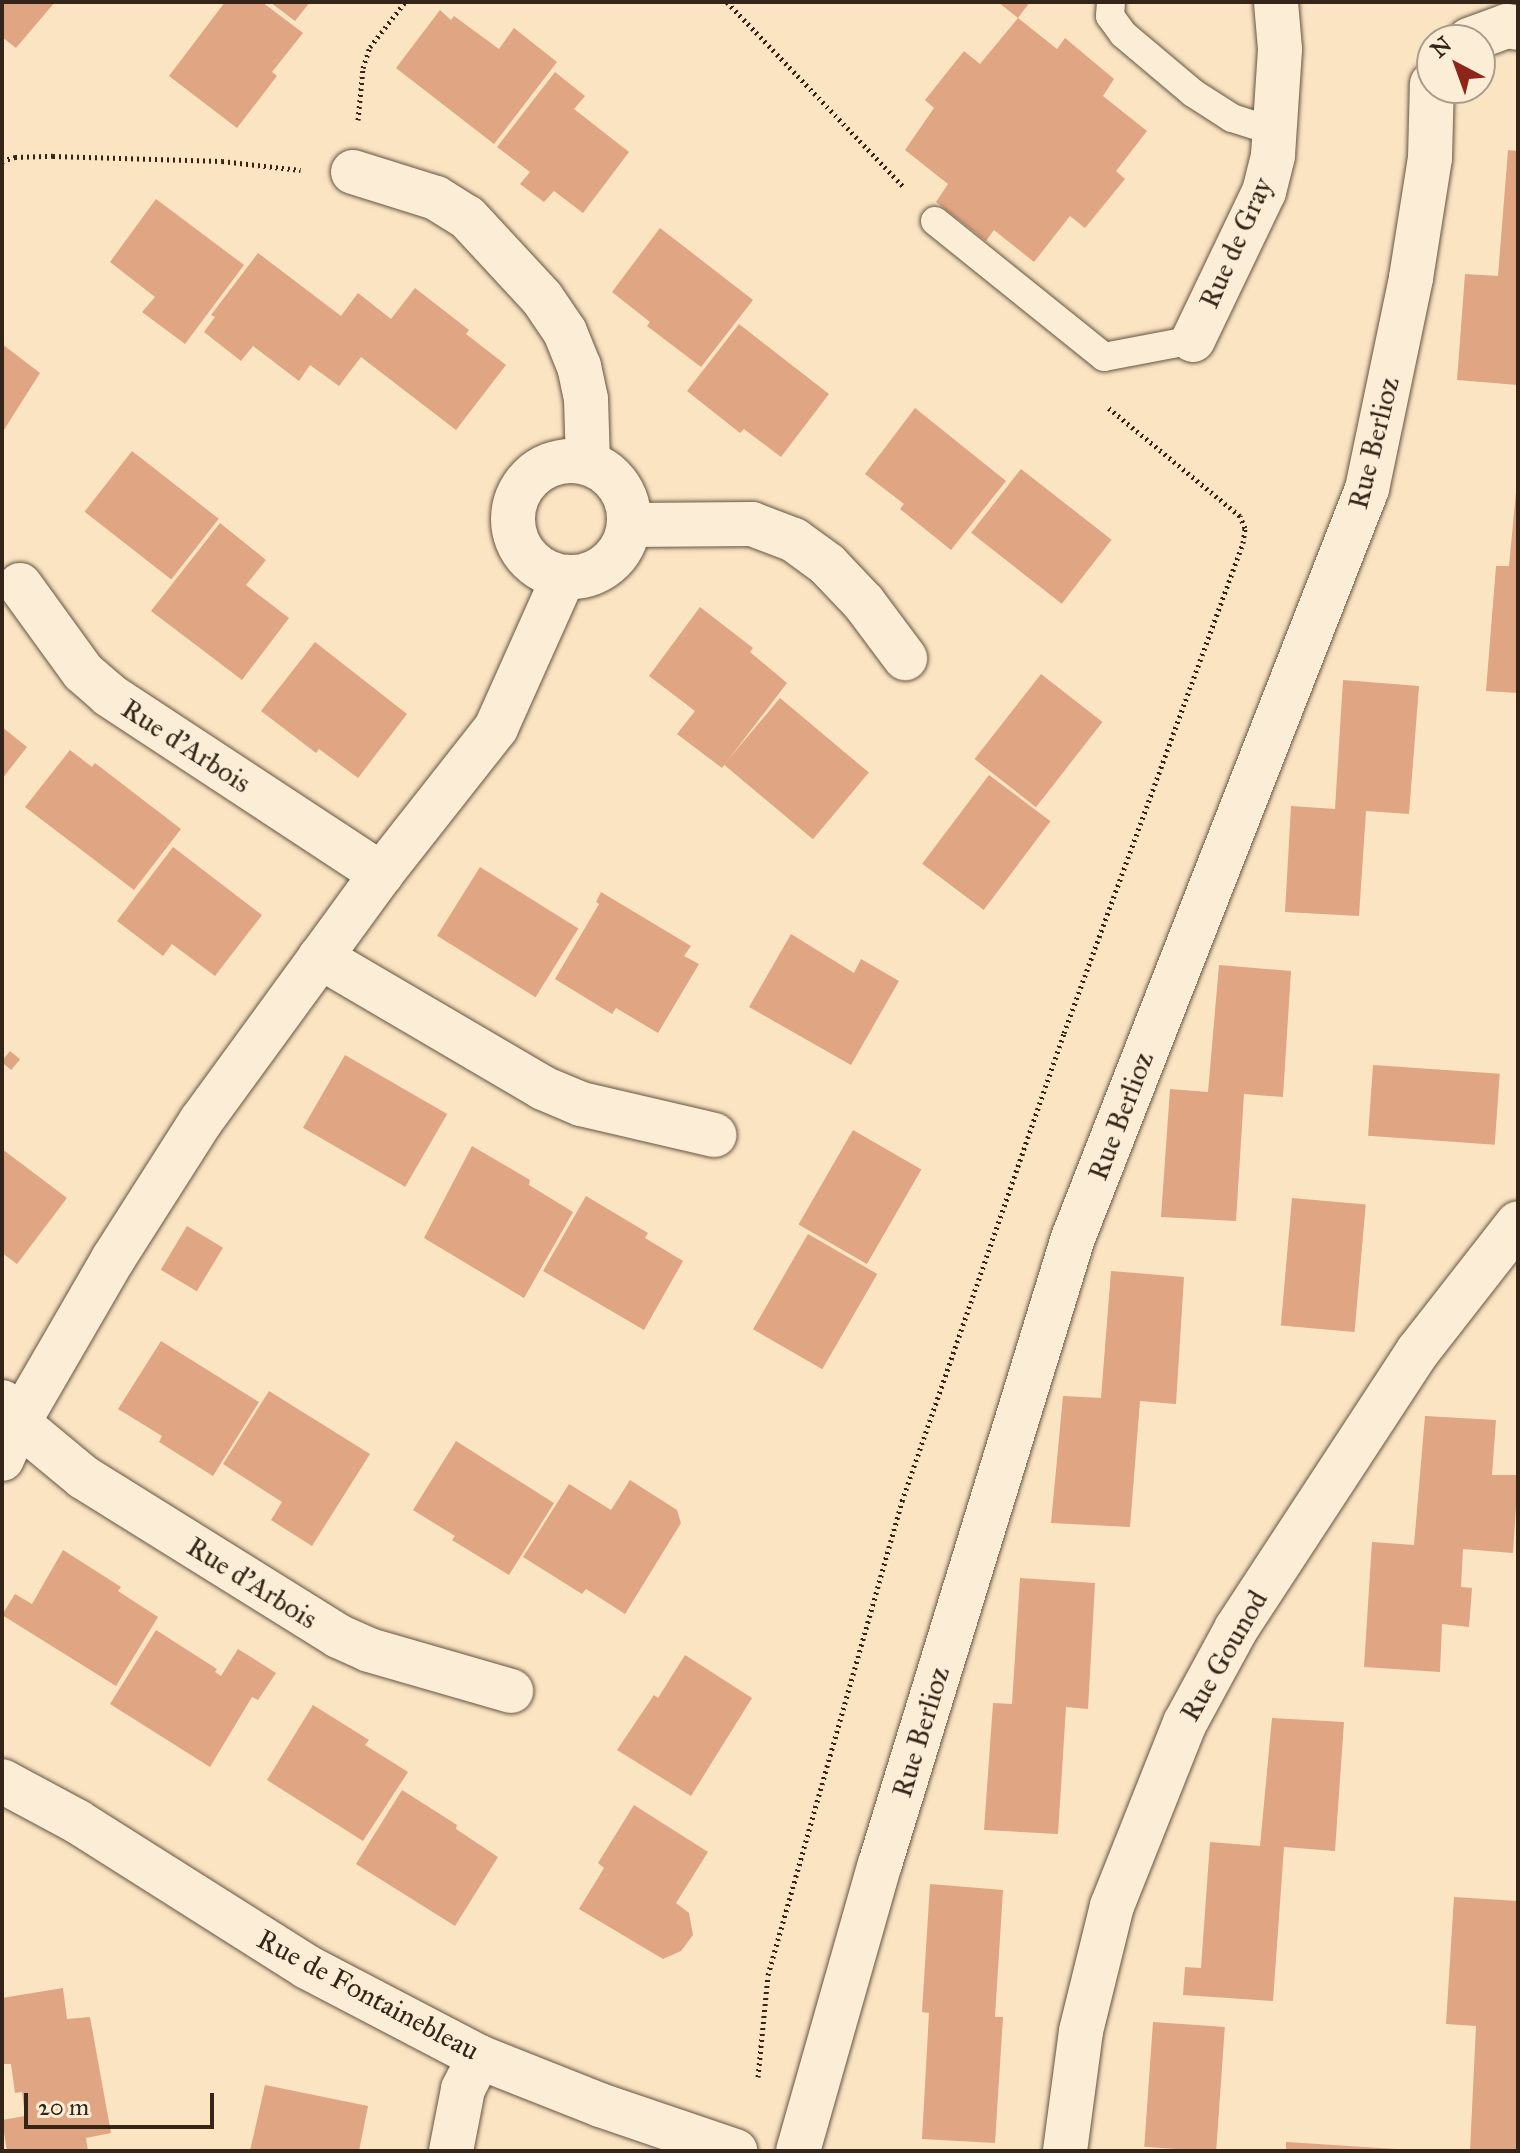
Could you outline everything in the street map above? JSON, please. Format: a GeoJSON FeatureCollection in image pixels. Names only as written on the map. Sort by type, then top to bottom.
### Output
{"type":"FeatureCollection","features":[{"type":"Feature","properties":{"kind":"street","name":"Rue de Gray"},"geometry":{"type":"LineString","coordinates":[[1193,340],[1264,192],[1276,132],[1280,49],[1276,2]]}},
{"type":"Feature","properties":{"kind":"street"},"geometry":{"type":"LineString","coordinates":[[1496,29],[1518,28]]}},
{"type":"Feature","properties":{"kind":"street","name":"Rue Berlioz"},"geometry":{"type":"LineString","coordinates":[[798,2151],[876,1880],[1073,1238],[1367,489],[1414,263],[1430,158],[1431,104]]}},
{"type":"Feature","properties":{"kind":"street"},"geometry":{"type":"LineString","coordinates":[[353,172],[436,198],[467,217],[542,298],[565,332],[579,366],[586,399],[588,463]]}},
{"type":"Feature","properties":{"kind":"street"},"geometry":{"type":"LineString","coordinates":[[560,461],[588,463],[611,476],[627,498],[630,525],[618,555],[593,574],[563,578],[537,568],[520,547],[513,521],[518,494],[536,473],[560,461]]}},
{"type":"Feature","properties":{"kind":"street"},"geometry":{"type":"LineString","coordinates":[[630,525],[752,524],[794,540],[827,564],[864,603],[905,658]]}},
{"type":"Feature","properties":{"kind":"street","name":"Rue d'Arbois"},"geometry":{"type":"LineString","coordinates":[[511,1691],[369,1650],[338,1636],[7,1428],[201,1121],[381,874],[496,728],[563,578]]}},
{"type":"Feature","properties":{"kind":"street","name":"Rue d'Arbois"},"geometry":{"type":"LineString","coordinates":[[20,585],[83,672],[109,695],[381,874]]}},
{"type":"Feature","properties":{"kind":"street"},"geometry":{"type":"LineString","coordinates":[[320,957],[543,1088],[581,1104],[714,1135]]}},
{"type":"Feature","properties":{"kind":"street","name":"Rue Gounod"},"geometry":{"type":"LineString","coordinates":[[1065,2151],[1081,2031],[1112,1906],[1185,1723],[1236,1629],[1409,1364],[1518,1223]]}},
{"type":"Feature","properties":{"kind":"street","name":"Rue de Fontainebleau"},"geometry":{"type":"LineString","coordinates":[[9,1789],[78,1822],[307,1967],[479,2057],[600,2105],[735,2151]]}},
{"type":"Feature","properties":{"kind":"street"},"geometry":{"type":"LineString","coordinates":[[451,2151],[463,2089],[479,2057]]}},
{"type":"Feature","properties":{"kind":"lane"},"geometry":{"type":"LineString","coordinates":[[1111,2],[1110,16],[1123,34],[1193,93],[1232,118],[1276,132]]}},
{"type":"Feature","properties":{"kind":"lane"},"geometry":{"type":"LineString","coordinates":[[935,221],[1104,357],[1193,340]]}},
{"type":"Feature","properties":{"kind":"path"},"geometry":{"type":"LineString","coordinates":[[2,161],[53,156],[222,161],[267,168],[353,172],[363,68],[370,47],[405,2]]}},
{"type":"Feature","properties":{"kind":"path"},"geometry":{"type":"LineString","coordinates":[[727,2],[935,221]]}},
{"type":"Feature","properties":{"kind":"path"},"geometry":{"type":"LineString","coordinates":[[756,2090],[768,1975],[902,1501],[1069,1018],[1243,543],[1245,528],[1240,516],[1109,409],[1092,377],[1104,357]]}},
{"type":"Feature","properties":{"kind":"building"},"geometry":{"type":"Polygon","coordinates":[[[2,2],[55,2],[16,48],[2,37],[2,2]]]}},
{"type":"Feature","properties":{"kind":"building"},"geometry":{"type":"Polygon","coordinates":[[[225,2],[262,2],[303,33],[272,72],[277,76],[237,128],[169,76],[225,2]]]}},
{"type":"Feature","properties":{"kind":"building"},"geometry":{"type":"Polygon","coordinates":[[[270,2],[310,2],[295,21],[270,2]]]}},
{"type":"Feature","properties":{"kind":"building"},"geometry":{"type":"Polygon","coordinates":[[[998,2],[1030,2],[1018,18],[998,2]]]}},
{"type":"Feature","properties":{"kind":"building"},"geometry":{"type":"Polygon","coordinates":[[[440,10],[451,20],[454,16],[499,49],[514,28],[557,62],[494,144],[396,68],[440,10]]]}},
{"type":"Feature","properties":{"kind":"building"},"geometry":{"type":"Polygon","coordinates":[[[1018,18],[1057,49],[1065,38],[1114,79],[1103,96],[1147,131],[1116,171],[1125,179],[1085,228],[1070,216],[1034,262],[994,230],[986,241],[936,202],[948,184],[905,150],[934,108],[925,100],[964,51],[980,64],[1018,18]]]}},
{"type":"Feature","properties":{"kind":"building"},"geometry":{"type":"Polygon","coordinates":[[[555,72],[585,96],[574,109],[629,152],[583,213],[554,191],[544,202],[520,184],[530,172],[497,147],[555,72]]]}},
{"type":"Feature","properties":{"kind":"building"},"geometry":{"type":"Polygon","coordinates":[[[1508,150],[1518,151],[1518,385],[1457,380],[1465,274],[1498,276],[1508,150]]]}},
{"type":"Feature","properties":{"kind":"building"},"geometry":{"type":"Polygon","coordinates":[[[156,199],[244,265],[185,344],[142,312],[155,297],[110,262],[156,199]]]}},
{"type":"Feature","properties":{"kind":"building"},"geometry":{"type":"Polygon","coordinates":[[[660,228],[753,300],[701,367],[647,326],[650,322],[612,292],[660,228]]]}},
{"type":"Feature","properties":{"kind":"building"},"geometry":{"type":"Polygon","coordinates":[[[258,253],[341,316],[358,293],[391,319],[415,288],[469,330],[466,334],[506,365],[456,430],[361,357],[339,386],[310,365],[299,381],[253,346],[241,361],[204,332],[215,317],[211,315],[258,253]]]}},
{"type":"Feature","properties":{"kind":"building"},"geometry":{"type":"Polygon","coordinates":[[[739,324],[829,394],[781,457],[744,429],[740,433],[687,391],[739,324]]]}},
{"type":"Feature","properties":{"kind":"building"},"geometry":{"type":"Polygon","coordinates":[[[2,344],[40,373],[2,433],[2,344]]]}},
{"type":"Feature","properties":{"kind":"building"},"geometry":{"type":"Polygon","coordinates":[[[915,408],[1006,481],[951,550],[900,509],[904,504],[865,474],[915,408]]]}},
{"type":"Feature","properties":{"kind":"building"},"geometry":{"type":"Polygon","coordinates":[[[132,451],[219,519],[171,579],[85,512],[132,451]]]}},
{"type":"Feature","properties":{"kind":"building"},"geometry":{"type":"Polygon","coordinates":[[[1021,469],[1112,540],[1062,604],[971,533],[1021,469]]]}},
{"type":"Feature","properties":{"kind":"building"},"geometry":{"type":"Polygon","coordinates":[[[1516,492],[1518,693],[1486,691],[1496,566],[1509,566],[1516,492]]]}},
{"type":"Feature","properties":{"kind":"building"},"geometry":{"type":"Polygon","coordinates":[[[220,523],[266,560],[246,585],[289,618],[242,680],[151,611],[220,523]]]}},
{"type":"Feature","properties":{"kind":"building"},"geometry":{"type":"Polygon","coordinates":[[[700,607],[753,648],[750,652],[787,683],[722,768],[677,734],[695,711],[649,676],[700,607]]]}},
{"type":"Feature","properties":{"kind":"building"},"geometry":{"type":"Polygon","coordinates":[[[315,642],[407,714],[358,778],[319,749],[316,753],[261,711],[315,642]]]}},
{"type":"Feature","properties":{"kind":"building"},"geometry":{"type":"Polygon","coordinates":[[[1041,674],[1102,722],[1036,807],[975,759],[1041,674]]]}},
{"type":"Feature","properties":{"kind":"building"},"geometry":{"type":"Polygon","coordinates":[[[1343,680],[1419,686],[1409,814],[1366,811],[1359,916],[1285,912],[1291,806],[1335,809],[1343,680]]]}},
{"type":"Feature","properties":{"kind":"building"},"geometry":{"type":"Polygon","coordinates":[[[780,698],[869,773],[813,839],[724,765],[780,698]]]}},
{"type":"Feature","properties":{"kind":"building"},"geometry":{"type":"Polygon","coordinates":[[[2,727],[27,747],[2,779],[2,727]]]}},
{"type":"Feature","properties":{"kind":"building"},"geometry":{"type":"Polygon","coordinates":[[[70,750],[92,767],[95,763],[181,829],[134,890],[25,807],[70,750]]]}},
{"type":"Feature","properties":{"kind":"building"},"geometry":{"type":"Polygon","coordinates":[[[989,775],[1050,821],[984,910],[922,864],[989,775]]]}},
{"type":"Feature","properties":{"kind":"building"},"geometry":{"type":"Polygon","coordinates":[[[173,847],[262,915],[215,976],[172,944],[163,956],[117,921],[173,847]]]}},
{"type":"Feature","properties":{"kind":"building"},"geometry":{"type":"Polygon","coordinates":[[[480,867],[578,928],[535,997],[437,936],[480,867]]]}},
{"type":"Feature","properties":{"kind":"building"},"geometry":{"type":"Polygon","coordinates":[[[601,892],[691,946],[684,956],[699,964],[658,1033],[616,1008],[612,1014],[555,979],[599,904],[596,902],[601,892]]]}},
{"type":"Feature","properties":{"kind":"building"},"geometry":{"type":"Polygon","coordinates":[[[791,934],[854,973],[861,959],[899,981],[851,1065],[749,1007],[791,934]]]}},
{"type":"Feature","properties":{"kind":"building"},"geometry":{"type":"Polygon","coordinates":[[[1219,965],[1291,971],[1283,1097],[1244,1094],[1236,1221],[1161,1217],[1170,1089],[1208,1092],[1219,965]]]}},
{"type":"Feature","properties":{"kind":"building"},"geometry":{"type":"Polygon","coordinates":[[[10,1051],[20,1059],[11,1070],[2,1063],[10,1051]]]}},
{"type":"Feature","properties":{"kind":"building"},"geometry":{"type":"Polygon","coordinates":[[[345,1055],[447,1114],[405,1187],[303,1128],[345,1055]]]}},
{"type":"Feature","properties":{"kind":"building"},"geometry":{"type":"Polygon","coordinates":[[[1373,1065],[1500,1074],[1495,1145],[1368,1136],[1373,1065]]]}},
{"type":"Feature","properties":{"kind":"building"},"geometry":{"type":"Polygon","coordinates":[[[853,1130],[921,1170],[867,1264],[798,1224],[853,1130]]]}},
{"type":"Feature","properties":{"kind":"building"},"geometry":{"type":"Polygon","coordinates":[[[472,1146],[530,1180],[529,1185],[573,1212],[524,1298],[424,1238],[472,1146]]]}},
{"type":"Feature","properties":{"kind":"building"},"geometry":{"type":"Polygon","coordinates":[[[2,1149],[67,1198],[17,1264],[2,1253],[2,1149]]]}},
{"type":"Feature","properties":{"kind":"building"},"geometry":{"type":"Polygon","coordinates":[[[586,1196],[648,1233],[645,1238],[683,1261],[644,1330],[543,1271],[586,1196]]]}},
{"type":"Feature","properties":{"kind":"building"},"geometry":{"type":"Polygon","coordinates":[[[1292,1198],[1366,1204],[1355,1332],[1281,1326],[1292,1198]]]}},
{"type":"Feature","properties":{"kind":"building"},"geometry":{"type":"Polygon","coordinates":[[[187,1226],[223,1248],[197,1291],[161,1270],[187,1226]]]}},
{"type":"Feature","properties":{"kind":"building"},"geometry":{"type":"Polygon","coordinates":[[[808,1234],[877,1274],[822,1369],[753,1329],[808,1234]]]}},
{"type":"Feature","properties":{"kind":"building"},"geometry":{"type":"Polygon","coordinates":[[[1111,1271],[1184,1277],[1176,1404],[1140,1401],[1130,1527],[1051,1523],[1063,1396],[1101,1398],[1111,1271]]]}},
{"type":"Feature","properties":{"kind":"building"},"geometry":{"type":"Polygon","coordinates":[[[161,1341],[259,1402],[213,1476],[159,1442],[162,1436],[118,1409],[161,1341]]]}},
{"type":"Feature","properties":{"kind":"building"},"geometry":{"type":"Polygon","coordinates":[[[269,1391],[370,1454],[312,1546],[271,1520],[282,1502],[223,1464],[269,1391]]]}},
{"type":"Feature","properties":{"kind":"building"},"geometry":{"type":"Polygon","coordinates":[[[1425,1416],[1496,1420],[1492,1475],[1518,1475],[1513,1553],[1463,1549],[1461,1587],[1472,1588],[1469,1627],[1442,1624],[1440,1672],[1364,1667],[1372,1542],[1414,1545],[1425,1416]]]}},
{"type":"Feature","properties":{"kind":"building"},"geometry":{"type":"Polygon","coordinates":[[[456,1441],[554,1503],[509,1575],[452,1540],[455,1536],[413,1510],[456,1441]]]}},
{"type":"Feature","properties":{"kind":"building"},"geometry":{"type":"Polygon","coordinates":[[[630,1480],[677,1510],[681,1523],[625,1614],[586,1589],[582,1594],[523,1557],[569,1484],[611,1510],[630,1480]]]}},
{"type":"Feature","properties":{"kind":"building"},"geometry":{"type":"Polygon","coordinates":[[[63,1550],[121,1587],[118,1591],[158,1617],[116,1686],[2,1615],[15,1594],[32,1604],[63,1550]]]}},
{"type":"Feature","properties":{"kind":"building"},"geometry":{"type":"Polygon","coordinates":[[[1020,1578],[1095,1583],[1088,1709],[1066,1707],[1058,1834],[984,1830],[993,1703],[1012,1704],[1020,1578]]]}},
{"type":"Feature","properties":{"kind":"building"},"geometry":{"type":"Polygon","coordinates":[[[156,1630],[217,1669],[215,1672],[221,1676],[238,1649],[276,1673],[258,1700],[252,1697],[210,1767],[110,1704],[156,1630]]]}},
{"type":"Feature","properties":{"kind":"building"},"geometry":{"type":"Polygon","coordinates":[[[685,1655],[752,1698],[691,1796],[617,1750],[654,1695],[658,1698],[685,1655]]]}},
{"type":"Feature","properties":{"kind":"building"},"geometry":{"type":"Polygon","coordinates":[[[313,1705],[369,1740],[365,1745],[408,1772],[363,1841],[267,1780],[313,1705]]]}},
{"type":"Feature","properties":{"kind":"building"},"geometry":{"type":"Polygon","coordinates":[[[1272,1718],[1344,1722],[1335,1851],[1284,1847],[1273,2001],[1183,1995],[1185,1967],[1201,1968],[1210,1842],[1260,1846],[1272,1718]]]}},
{"type":"Feature","properties":{"kind":"building"},"geometry":{"type":"Polygon","coordinates":[[[402,1790],[457,1825],[456,1829],[498,1857],[455,1926],[356,1864],[402,1790]]]}},
{"type":"Feature","properties":{"kind":"building"},"geometry":{"type":"Polygon","coordinates":[[[634,1805],[708,1852],[676,1903],[689,1913],[693,1935],[681,1951],[663,1959],[579,1909],[604,1868],[598,1863],[634,1805]]]}},
{"type":"Feature","properties":{"kind":"building"},"geometry":{"type":"Polygon","coordinates":[[[930,1884],[1003,1890],[995,2017],[1003,2017],[995,2143],[922,2139],[929,2013],[922,2012],[930,1884]]]}},
{"type":"Feature","properties":{"kind":"building"},"geometry":{"type":"Polygon","coordinates":[[[1454,1897],[1518,1901],[1518,2151],[1470,2151],[1476,2026],[1446,2024],[1454,1897]]]}},
{"type":"Feature","properties":{"kind":"building"},"geometry":{"type":"Polygon","coordinates":[[[63,1988],[67,2019],[90,2017],[111,2133],[86,2138],[88,2151],[7,2151],[2,2120],[25,2116],[22,2092],[15,2093],[11,2064],[2,2064],[2,1998],[63,1988]]]}},
{"type":"Feature","properties":{"kind":"building"},"geometry":{"type":"Polygon","coordinates":[[[1153,2022],[1225,2027],[1216,2151],[1144,2147],[1153,2022]]]}},
{"type":"Feature","properties":{"kind":"building"},"geometry":{"type":"Polygon","coordinates":[[[265,2085],[368,2106],[359,2151],[250,2151],[265,2085]]]}},
{"type":"Feature","properties":{"kind":"building"},"geometry":{"type":"Polygon","coordinates":[[[1286,2142],[1396,2149],[1396,2151],[1286,2151],[1286,2142]]]}}]}
